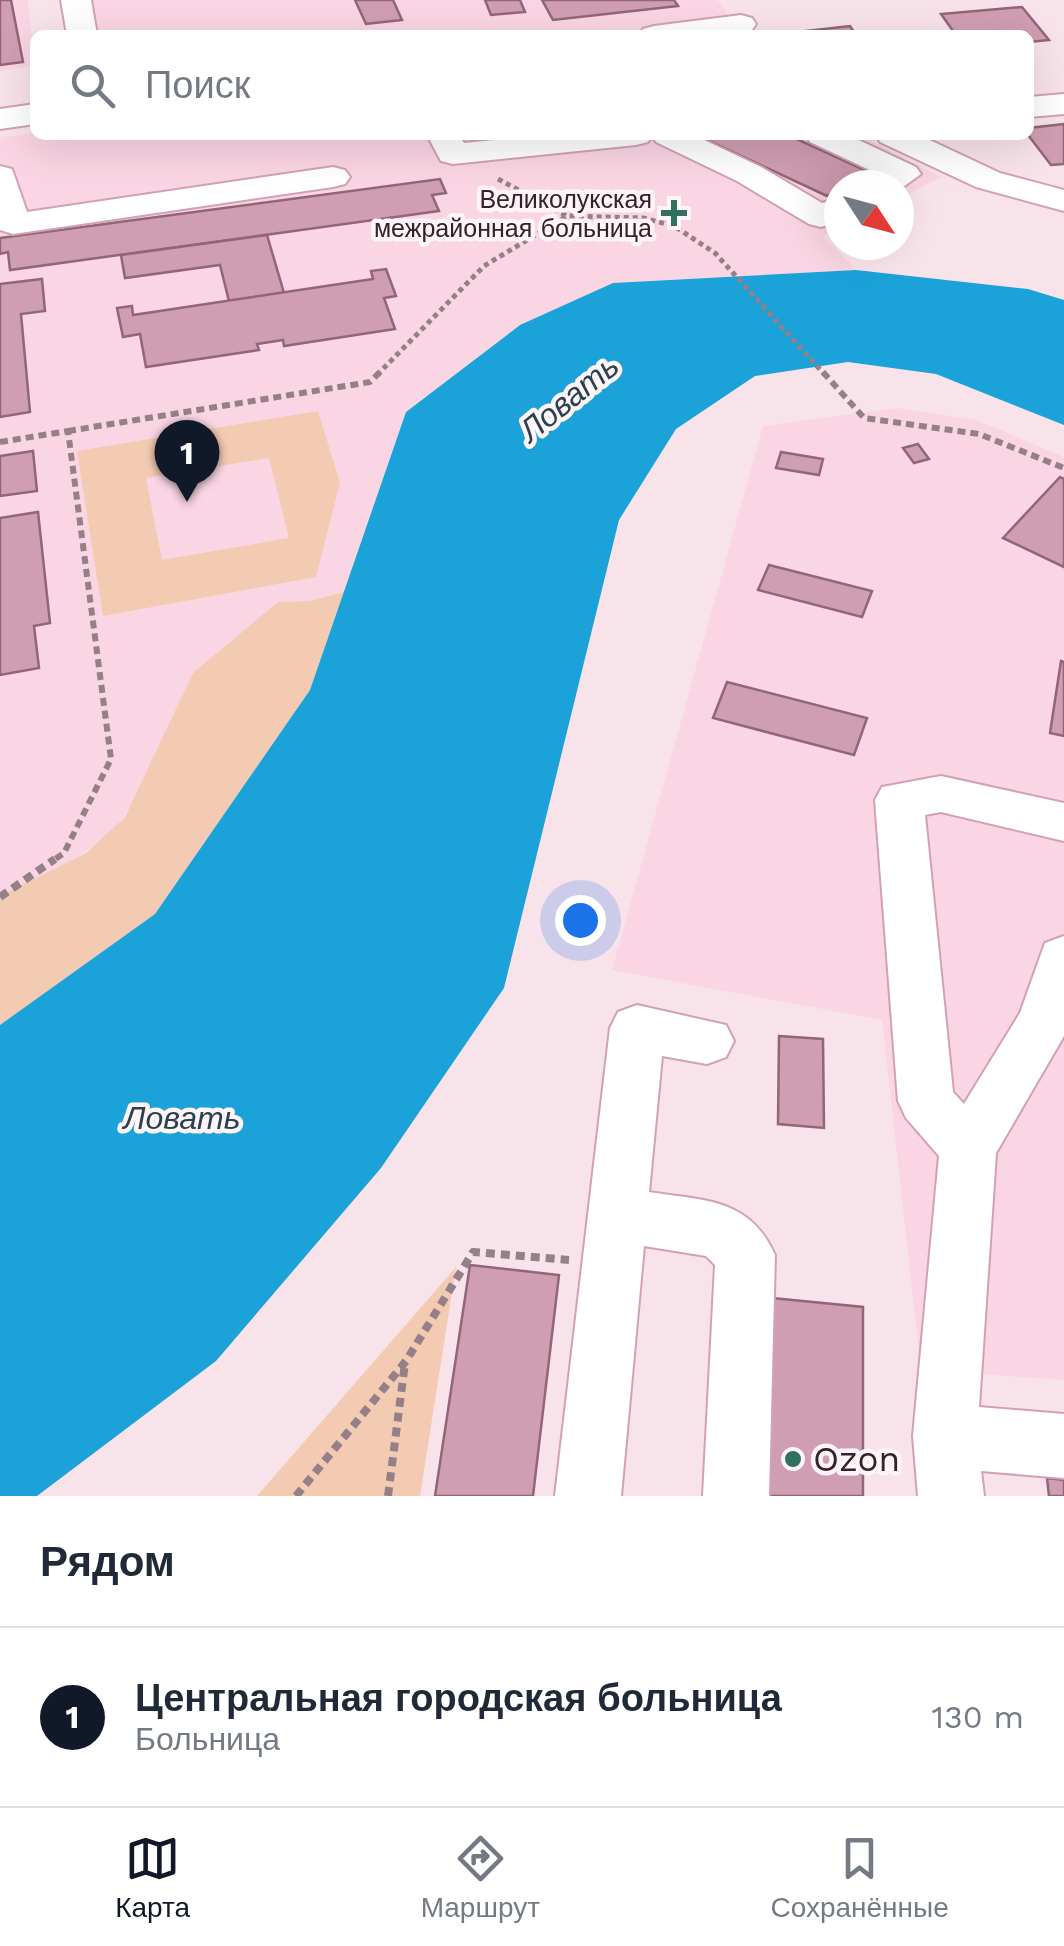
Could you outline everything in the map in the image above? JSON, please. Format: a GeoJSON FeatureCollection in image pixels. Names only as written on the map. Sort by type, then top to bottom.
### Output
{"type":"FeatureCollection","features":[{"type":"Feature","properties":{"kind":"street"},"geometry":{"type":"LineString","coordinates":[[76,0],[81,30]]}},
{"type":"Feature","properties":{"kind":"street"},"geometry":{"type":"LineString","coordinates":[[682,30],[738,20]]}},
{"type":"Feature","properties":{"kind":"street"},"geometry":{"type":"LineString","coordinates":[[1034,107],[1064,104]]}},
{"type":"Feature","properties":{"kind":"street"},"geometry":{"type":"LineString","coordinates":[[0,119],[30,115]]}},
{"type":"Feature","properties":{"kind":"street"},"geometry":{"type":"LineString","coordinates":[[448,144],[532,140]]}},
{"type":"Feature","properties":{"kind":"street"},"geometry":{"type":"LineString","coordinates":[[678,140],[749,174],[820,217],[824,215]]}},
{"type":"Feature","properties":{"kind":"street"},"geometry":{"type":"LineString","coordinates":[[833,140],[896,170]]}},
{"type":"Feature","properties":{"kind":"street"},"geometry":{"type":"LineString","coordinates":[[903,140],[988,180],[1064,201]]}},
{"type":"Feature","properties":{"kind":"street"},"geometry":{"type":"LineString","coordinates":[[988,180],[1064,172]]}},
{"type":"Feature","properties":{"kind":"street"},"geometry":{"type":"LineString","coordinates":[[3,197],[13,224],[332,177]]}},
{"type":"Feature","properties":{"kind":"street"},"geometry":{"type":"LineString","coordinates":[[968,1149],[926,1101],[899,800],[941,794],[1064,822]]}},
{"type":"Feature","properties":{"kind":"street"},"geometry":{"type":"LineString","coordinates":[[1064,958],[1045,1020],[968,1149],[948,1466],[1064,1446]]}},
{"type":"Feature","properties":{"kind":"street"},"geometry":{"type":"LineString","coordinates":[[588,1496],[637,1028],[706,1040]]}},
{"type":"Feature","properties":{"kind":"street"},"geometry":{"type":"LineString","coordinates":[[612,1239],[722,1231],[744,1255],[736,1496]]}},
{"type":"Feature","properties":{"kind":"path"},"geometry":{"type":"LineString","coordinates":[[448,144],[567,216],[643,218],[674,226],[715,253],[864,418],[978,434],[1064,468]]}},
{"type":"Feature","properties":{"kind":"path"},"geometry":{"type":"LineString","coordinates":[[0,442],[370,382],[484,266],[567,216]]}},
{"type":"Feature","properties":{"kind":"path"},"geometry":{"type":"LineString","coordinates":[[0,897],[64,853],[112,759],[68,430]]}},
{"type":"Feature","properties":{"kind":"path"},"geometry":{"type":"LineString","coordinates":[[296,1496],[406,1361],[473,1252],[612,1239]]}},
{"type":"Feature","properties":{"kind":"path"},"geometry":{"type":"LineString","coordinates":[[388,1496],[406,1361]]}},
{"type":"Feature","properties":{"kind":"shaded area"},"geometry":{"type":"Polygon","coordinates":[[[0,0],[28,0],[30,67],[0,71],[0,0]]]}},
{"type":"Feature","properties":{"kind":"shaded area"},"geometry":{"type":"Polygon","coordinates":[[[85,0],[718,0],[732,21],[661,30],[91,30],[85,0]]]}},
{"type":"Feature","properties":{"kind":"shaded area"},"geometry":{"type":"Polygon","coordinates":[[[30,134],[30,140],[869,140],[941,177],[914,190],[914,170],[824,170],[824,260],[846,260],[856,270],[613,283],[520,325],[406,411],[344,592],[309,601],[278,602],[108,837],[61,867],[0,896],[0,137],[30,134]]]}},
{"type":"Feature","properties":{"kind":"shaded area"},"geometry":{"type":"Polygon","coordinates":[[[897,408],[977,420],[1064,457],[1064,1380],[921,1370],[882,1020],[612,970],[763,426],[897,408]]]}},
{"type":"Feature","properties":{"kind":"shaded area"},"geometry":{"type":"Polygon","coordinates":[[[318,411],[340,483],[316,577],[103,616],[77,451],[318,411]],[[269,458],[146,478],[162,560],[289,538],[269,458]]]}},
{"type":"Feature","properties":{"kind":"shaded area"},"geometry":{"type":"Polygon","coordinates":[[[344,592],[310,690],[155,914],[0,1025],[0,896],[86,853],[125,817],[193,673],[278,602],[309,601],[344,592]]]}},
{"type":"Feature","properties":{"kind":"shaded area"},"geometry":{"type":"Polygon","coordinates":[[[456,1267],[420,1496],[257,1496],[456,1267]]]}},
{"type":"Feature","properties":{"kind":"water","name":"Ловать"},"geometry":{"type":"Polygon","coordinates":[[[856,270],[1028,289],[1064,300],[1064,425],[936,374],[848,362],[755,376],[676,429],[619,520],[504,988],[381,1168],[216,1361],[37,1496],[0,1496],[0,1025],[155,914],[310,690],[406,412],[520,325],[613,283],[856,270]]]}},
{"type":"Feature","properties":{"kind":"building"},"geometry":{"type":"Polygon","coordinates":[[[0,0],[11,0],[23,62],[0,65],[0,0]]]}},
{"type":"Feature","properties":{"kind":"building"},"geometry":{"type":"Polygon","coordinates":[[[355,0],[393,0],[402,20],[366,24],[355,0]]]}},
{"type":"Feature","properties":{"kind":"building"},"geometry":{"type":"Polygon","coordinates":[[[485,0],[520,0],[525,12],[491,15],[485,0]]]}},
{"type":"Feature","properties":{"kind":"building"},"geometry":{"type":"Polygon","coordinates":[[[542,0],[674,0],[678,6],[553,20],[542,0]]]}},
{"type":"Feature","properties":{"kind":"building"},"geometry":{"type":"Polygon","coordinates":[[[1022,7],[1049,40],[1034,42],[1034,30],[952,30],[941,14],[1022,7]]]}},
{"type":"Feature","properties":{"kind":"building"},"geometry":{"type":"Polygon","coordinates":[[[850,26],[853,30],[815,30],[850,26]]]}},
{"type":"Feature","properties":{"kind":"building"},"geometry":{"type":"Polygon","coordinates":[[[1064,124],[1064,164],[1051,165],[1032,140],[1034,127],[1064,124]]]}},
{"type":"Feature","properties":{"kind":"building"},"geometry":{"type":"Polygon","coordinates":[[[707,140],[799,140],[865,170],[824,170],[824,195],[707,140]]]}},
{"type":"Feature","properties":{"kind":"building"},"geometry":{"type":"Polygon","coordinates":[[[440,179],[446,193],[432,195],[439,211],[10,270],[8,252],[0,254],[0,238],[440,179]]]}},
{"type":"Feature","properties":{"kind":"building"},"geometry":{"type":"Polygon","coordinates":[[[267,235],[284,293],[229,301],[220,265],[125,278],[121,255],[267,235]]]}},
{"type":"Feature","properties":{"kind":"building"},"geometry":{"type":"Polygon","coordinates":[[[386,269],[396,296],[384,298],[395,329],[284,346],[283,340],[257,344],[259,350],[146,367],[140,334],[123,337],[117,308],[132,306],[133,315],[373,279],[371,271],[386,269]]]}},
{"type":"Feature","properties":{"kind":"building"},"geometry":{"type":"Polygon","coordinates":[[[42,279],[45,311],[21,314],[30,412],[0,417],[0,284],[42,279]]]}},
{"type":"Feature","properties":{"kind":"building"},"geometry":{"type":"Polygon","coordinates":[[[918,444],[929,459],[914,463],[903,448],[918,444]]]}},
{"type":"Feature","properties":{"kind":"building"},"geometry":{"type":"Polygon","coordinates":[[[33,451],[37,491],[0,496],[0,456],[33,451]]]}},
{"type":"Feature","properties":{"kind":"building"},"geometry":{"type":"Polygon","coordinates":[[[781,452],[823,459],[819,475],[776,468],[781,452]]]}},
{"type":"Feature","properties":{"kind":"building"},"geometry":{"type":"Polygon","coordinates":[[[1060,477],[1064,479],[1064,567],[1003,538],[1060,477]]]}},
{"type":"Feature","properties":{"kind":"building"},"geometry":{"type":"Polygon","coordinates":[[[38,512],[50,623],[34,626],[39,668],[0,675],[0,518],[38,512]]]}},
{"type":"Feature","properties":{"kind":"building"},"geometry":{"type":"Polygon","coordinates":[[[769,565],[872,591],[862,617],[758,590],[769,565]]]}},
{"type":"Feature","properties":{"kind":"building"},"geometry":{"type":"Polygon","coordinates":[[[1061,661],[1064,662],[1064,736],[1050,733],[1061,661]]]}},
{"type":"Feature","properties":{"kind":"building"},"geometry":{"type":"Polygon","coordinates":[[[727,682],[867,718],[854,755],[713,718],[727,682]]]}},
{"type":"Feature","properties":{"kind":"building"},"geometry":{"type":"Polygon","coordinates":[[[779,1036],[823,1039],[824,1128],[778,1124],[779,1036]]]}},
{"type":"Feature","properties":{"kind":"building"},"geometry":{"type":"Polygon","coordinates":[[[470,1265],[559,1275],[533,1496],[435,1496],[470,1265]]]}},
{"type":"Feature","properties":{"kind":"building"},"geometry":{"type":"Polygon","coordinates":[[[772,1298],[863,1307],[863,1496],[766,1496],[772,1298]]]}},
{"type":"Feature","properties":{"kind":"building"},"geometry":{"type":"Polygon","coordinates":[[[1047,1478],[1064,1480],[1064,1496],[1049,1496],[1047,1478]]]}},
{"type":"Feature","properties":{"kind":"place","name":"Великолукская межрайонная больница"},"geometry":{"type":"Point","coordinates":[674,213]}},
{"type":"Feature","properties":{"kind":"place","name":"Центральная городская больница"},"geometry":{"type":"Point","coordinates":[187,502]}},
{"type":"Feature","properties":{"kind":"place","name":"Ozon"},"geometry":{"type":"Point","coordinates":[793,1459]}}]}
